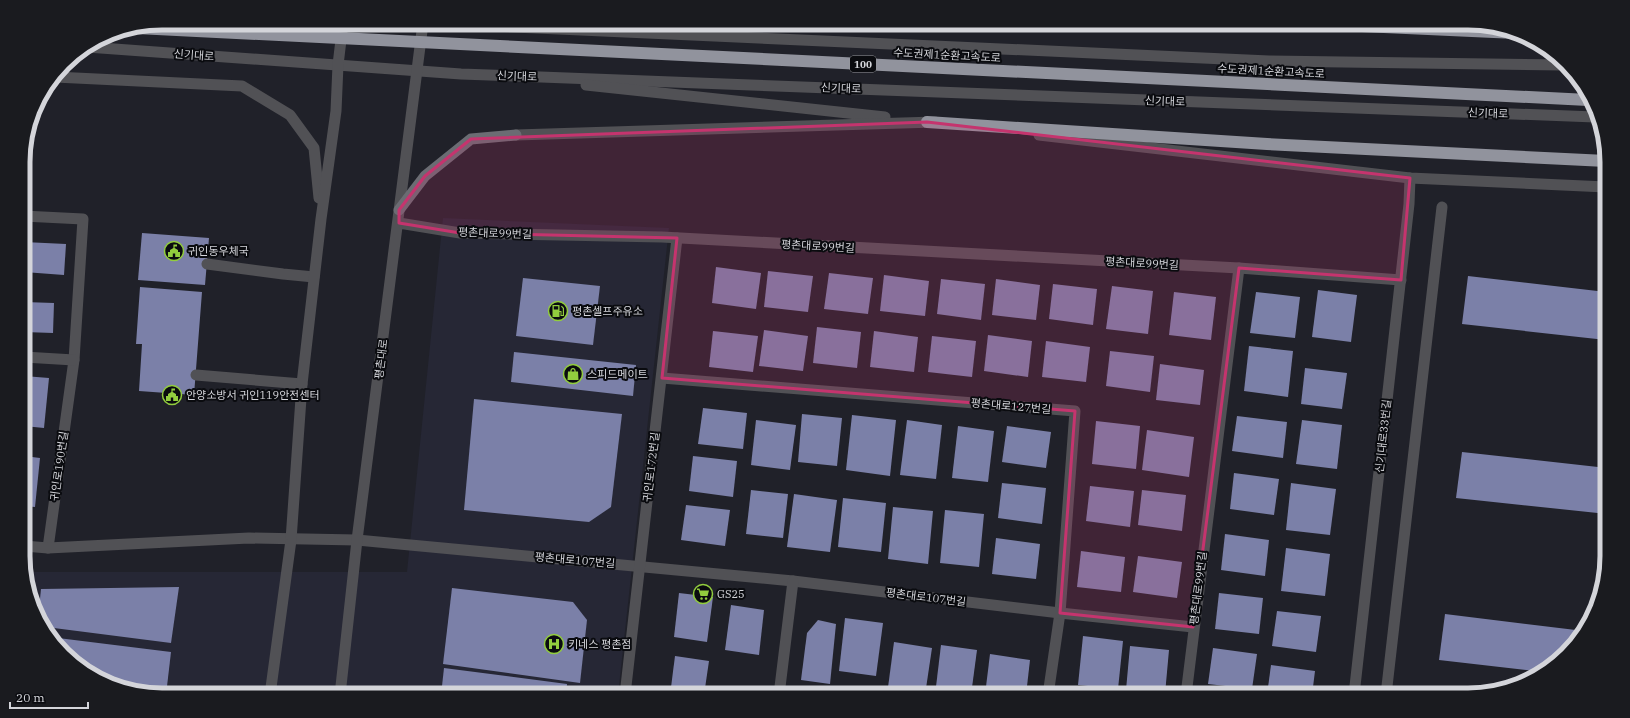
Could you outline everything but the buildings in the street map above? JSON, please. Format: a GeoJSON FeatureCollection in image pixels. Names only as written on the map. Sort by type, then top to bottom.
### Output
{"type":"FeatureCollection","features":[{"type":"Feature","properties":{"kind":"highway","name":"수도권제1순환고속도로"},"geometry":{"type":"LineString","coordinates":[[177,30],[1584,100]]}},
{"type":"Feature","properties":{"kind":"highway"},"geometry":{"type":"LineString","coordinates":[[1467,30],[1480,31]]}},
{"type":"Feature","properties":{"kind":"highway"},"geometry":{"type":"LineString","coordinates":[[927,122],[1267,144],[1600,161]]}},
{"type":"Feature","properties":{"kind":"main road"},"geometry":{"type":"LineString","coordinates":[[399,210],[425,176],[471,139],[516,135]]}},
{"type":"Feature","properties":{"kind":"street"},"geometry":{"type":"LineString","coordinates":[[271,688],[292,540],[302,384],[321,219],[336,111],[338,65],[342,30]]}},
{"type":"Feature","properties":{"kind":"street","name":"평촌대로"},"geometry":{"type":"LineString","coordinates":[[341,688],[357,540],[423,30]]}},
{"type":"Feature","properties":{"kind":"street"},"geometry":{"type":"LineString","coordinates":[[580,30],[1269,61],[1557,65]]}},
{"type":"Feature","properties":{"kind":"street","name":"신기대로"},"geometry":{"type":"LineString","coordinates":[[97,48],[418,71],[1592,117]]}},
{"type":"Feature","properties":{"kind":"street"},"geometry":{"type":"LineString","coordinates":[[486,74],[927,122],[1410,178],[1600,187]]}},
{"type":"Feature","properties":{"kind":"street"},"geometry":{"type":"LineString","coordinates":[[61,77],[242,86],[290,115],[314,148],[321,219]]}},
{"type":"Feature","properties":{"kind":"street"},"geometry":{"type":"LineString","coordinates":[[516,135],[927,122]]}},
{"type":"Feature","properties":{"kind":"street","name":"신기대로33번길"},"geometry":{"type":"LineString","coordinates":[[1355,688],[1401,280],[1409,204],[1410,178]]}},
{"type":"Feature","properties":{"kind":"street"},"geometry":{"type":"LineString","coordinates":[[1387,688],[1442,207]]}},
{"type":"Feature","properties":{"kind":"street","name":"귀인로190번길"},"geometry":{"type":"LineString","coordinates":[[30,216],[82,219],[74,360],[48,548]]}},
{"type":"Feature","properties":{"kind":"street","name":"평촌대로99번길"},"geometry":{"type":"LineString","coordinates":[[399,223],[460,233],[677,238],[1239,268],[1401,280]]}},
{"type":"Feature","properties":{"kind":"street","name":"귀인로172번길"},"geometry":{"type":"LineString","coordinates":[[626,688],[638,566],[662,378],[677,238]]}},
{"type":"Feature","properties":{"kind":"street"},"geometry":{"type":"LineString","coordinates":[[207,264],[314,277]]}},
{"type":"Feature","properties":{"kind":"street","name":"평촌대로99번길"},"geometry":{"type":"LineString","coordinates":[[1187,688],[1193,627],[1239,268]]}},
{"type":"Feature","properties":{"kind":"street"},"geometry":{"type":"LineString","coordinates":[[30,356],[74,360]]}},
{"type":"Feature","properties":{"kind":"street"},"geometry":{"type":"LineString","coordinates":[[196,375],[302,384]]}},
{"type":"Feature","properties":{"kind":"street","name":"평촌대로127번길"},"geometry":{"type":"LineString","coordinates":[[662,378],[1075,411],[1060,613],[1049,688]]}},
{"type":"Feature","properties":{"kind":"street","name":"평촌대로107번길"},"geometry":{"type":"LineString","coordinates":[[48,548],[249,538],[292,540],[357,540],[793,581],[1060,613],[1193,627]]}},
{"type":"Feature","properties":{"kind":"street"},"geometry":{"type":"LineString","coordinates":[[30,546],[48,548]]}},
{"type":"Feature","properties":{"kind":"street"},"geometry":{"type":"LineString","coordinates":[[780,688],[793,581]]}},
{"type":"Feature","properties":{"kind":"highlighted area"},"geometry":{"type":"Polygon","coordinates":[[[927,122],[1410,178],[1401,280],[1239,268],[1193,627],[1060,613],[1075,411],[662,378],[677,238],[460,233],[399,223],[399,210],[425,176],[471,139],[927,122]]]}},
{"type":"Feature","properties":{"kind":"shaded area"},"geometry":{"type":"Polygon","coordinates":[[[443,218],[669,228],[619,688],[153,688],[136,685],[111,678],[81,661],[57,637],[40,607],[34,590],[31,572],[407,572],[443,218]]]}},
{"type":"Feature","properties":{"kind":"place","name":"귀인동우체국"},"geometry":{"type":"Point","coordinates":[174,251]}},
{"type":"Feature","properties":{"kind":"place","name":"평촌셀프주유소"},"geometry":{"type":"Point","coordinates":[558,311]}},
{"type":"Feature","properties":{"kind":"place","name":"스피드메이트"},"geometry":{"type":"Point","coordinates":[573,374]}},
{"type":"Feature","properties":{"kind":"place","name":"안양소방서 귀인119안전센터"},"geometry":{"type":"Point","coordinates":[172,395]}},
{"type":"Feature","properties":{"kind":"place","name":"GS25"},"geometry":{"type":"Point","coordinates":[703,594]}},
{"type":"Feature","properties":{"kind":"place","name":"키네스 평촌점"},"geometry":{"type":"Point","coordinates":[554,644]}}]}
